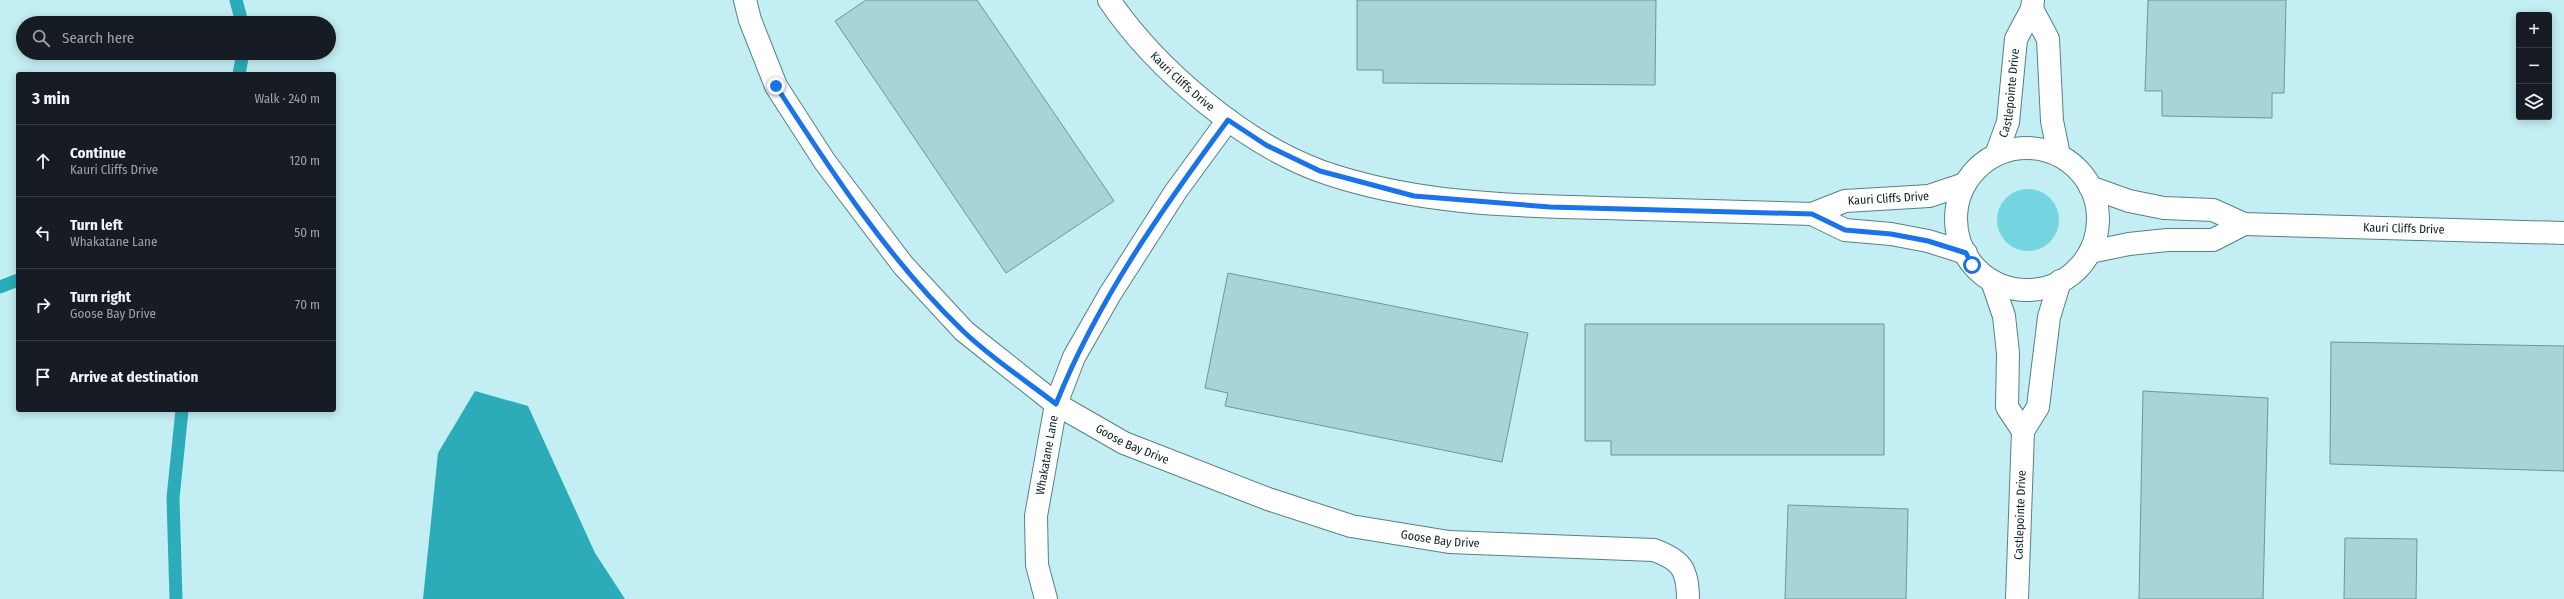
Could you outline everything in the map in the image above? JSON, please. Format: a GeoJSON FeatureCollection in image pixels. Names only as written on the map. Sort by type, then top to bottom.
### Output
{"type":"FeatureCollection","features":[{"type":"Feature","properties":{"kind":"street","name":"Goose Bay Drive"},"geometry":{"type":"LineString","coordinates":[[745,0],[750,20],[776,86],[825,162],[903,265],[964,331],[1056,404],[1124,443],[1268,499],[1351,526],[1449,542],[1654,550],[1673,557],[1682,568],[1688,589],[1688,599]]}},
{"type":"Feature","properties":{"kind":"street","name":"Kauri Cliffs Drive"},"geometry":{"type":"LineString","coordinates":[[1109,0],[1153,54],[1228,120],[1266,145],[1320,171],[1414,196],[1550,207],[1812,214],[1845,201],[1929,196],[1965,184]]}},
{"type":"Feature","properties":{"kind":"street","name":"Castlepointe Drive"},"geometry":{"type":"LineString","coordinates":[[1996,155],[2008,122],[2016,39],[2032,5]]}},
{"type":"Feature","properties":{"kind":"street","name":"Castlepointe Drive"},"geometry":{"type":"LineString","coordinates":[[2032,5],[2048,39],[2052,121],[2059,155]]}},
{"type":"Feature","properties":{"kind":"street","name":"Whakatane Lane"},"geometry":{"type":"LineString","coordinates":[[1046,599],[1038,565],[1036,516],[1056,404],[1074,357],[1110,294],[1176,192],[1228,120]]}},
{"type":"Feature","properties":{"kind":"street"},"geometry":{"type":"LineString","coordinates":[[2017,148],[2038,149],[2059,155],[2077,168],[2090,187],[2095,198],[2098,216],[2096,235],[2090,252],[2080,267],[2060,281],[2046,288],[2026,290],[2006,287],[1992,281],[1972,265],[1961,246],[1956,225],[1957,204],[1965,184],[1979,166],[1996,155],[2017,148]]}},
{"type":"Feature","properties":{"kind":"street","name":"Kauri Cliffs Drive"},"geometry":{"type":"LineString","coordinates":[[2090,187],[2129,201],[2164,208],[2213,210],[2244,224],[2564,232]]}},
{"type":"Feature","properties":{"kind":"street","name":"Kauri Cliffs Drive"},"geometry":{"type":"LineString","coordinates":[[1812,214],[1845,230],[1891,234],[1928,241],[1966,253]]}},
{"type":"Feature","properties":{"kind":"street","name":"Kauri Cliffs Drive"},"geometry":{"type":"LineString","coordinates":[[2090,252],[2129,244],[2167,240],[2213,240],[2244,224]]}},
{"type":"Feature","properties":{"kind":"street"},"geometry":{"type":"LineString","coordinates":[[1992,281],[2004,316],[2008,353],[2007,407],[2023,431]]}},
{"type":"Feature","properties":{"kind":"street","name":"Castlepointe Drive"},"geometry":{"type":"LineString","coordinates":[[2017,599],[2023,431],[2038,407],[2049,317],[2060,281]]}},
{"type":"Feature","properties":{"kind":"shaded area"},"geometry":{"type":"Polygon","coordinates":[[[2022,189],[2034,189],[2050,198],[2057,208],[2059,220],[2057,232],[2050,242],[2034,251],[2022,251],[2011,246],[2002,237],[1997,226],[1997,214],[2002,203],[2011,194],[2022,189]]]}},
{"type":"Feature","properties":{"kind":"shaded area"},"geometry":{"type":"Polygon","coordinates":[[[475,391],[528,406],[595,553],[625,599],[423,599],[438,453],[475,391]]]}},
{"type":"Feature","properties":{"kind":"building"},"geometry":{"type":"Polygon","coordinates":[[[866,0],[977,0],[1114,201],[1006,273],[835,21],[866,0]]]}},
{"type":"Feature","properties":{"kind":"building"},"geometry":{"type":"Polygon","coordinates":[[[1357,0],[1656,0],[1655,85],[1383,83],[1383,70],[1357,70],[1357,0]]]}},
{"type":"Feature","properties":{"kind":"building"},"geometry":{"type":"Polygon","coordinates":[[[2148,0],[2286,0],[2284,93],[2272,93],[2272,118],[2162,116],[2162,91],[2145,91],[2148,0]]]}},
{"type":"Feature","properties":{"kind":"building"},"geometry":{"type":"Polygon","coordinates":[[[1228,273],[1528,333],[1502,462],[1225,406],[1228,393],[1205,388],[1228,273]]]}},
{"type":"Feature","properties":{"kind":"building"},"geometry":{"type":"Polygon","coordinates":[[[1585,324],[1884,324],[1884,455],[1611,455],[1611,441],[1585,441],[1585,324]]]}},
{"type":"Feature","properties":{"kind":"building"},"geometry":{"type":"Polygon","coordinates":[[[2331,342],[2564,346],[2564,471],[2330,464],[2331,342]]]}},
{"type":"Feature","properties":{"kind":"building"},"geometry":{"type":"Polygon","coordinates":[[[2143,391],[2268,398],[2263,599],[2139,599],[2143,391]]]}},
{"type":"Feature","properties":{"kind":"building"},"geometry":{"type":"Polygon","coordinates":[[[1788,505],[1908,509],[1906,599],[1785,599],[1788,505]]]}},
{"type":"Feature","properties":{"kind":"building"},"geometry":{"type":"Polygon","coordinates":[[[2345,538],[2417,539],[2416,599],[2344,599],[2345,538]]]}},
{"type":"Feature","properties":{"kind":"waterway"},"geometry":{"type":"LineString","coordinates":[[236,0],[240,16]]}},
{"type":"Feature","properties":{"kind":"waterway"},"geometry":{"type":"LineString","coordinates":[[239,72],[242,60]]}},
{"type":"Feature","properties":{"kind":"waterway"},"geometry":{"type":"LineString","coordinates":[[0,287],[16,281]]}},
{"type":"Feature","properties":{"kind":"waterway"},"geometry":{"type":"LineString","coordinates":[[176,599],[173,498],[182,412]]}},
{"type":"Feature","properties":{"kind":"route"},"geometry":{"type":"LineString","coordinates":[[776,86],[825,162],[903,265],[964,331],[1056,404],[1074,357],[1110,294],[1176,192],[1228,120],[1266,145],[1320,171],[1414,196],[1550,207],[1812,214],[1845,230],[1891,234],[1928,241],[1966,253],[1972,265]]}}]}
